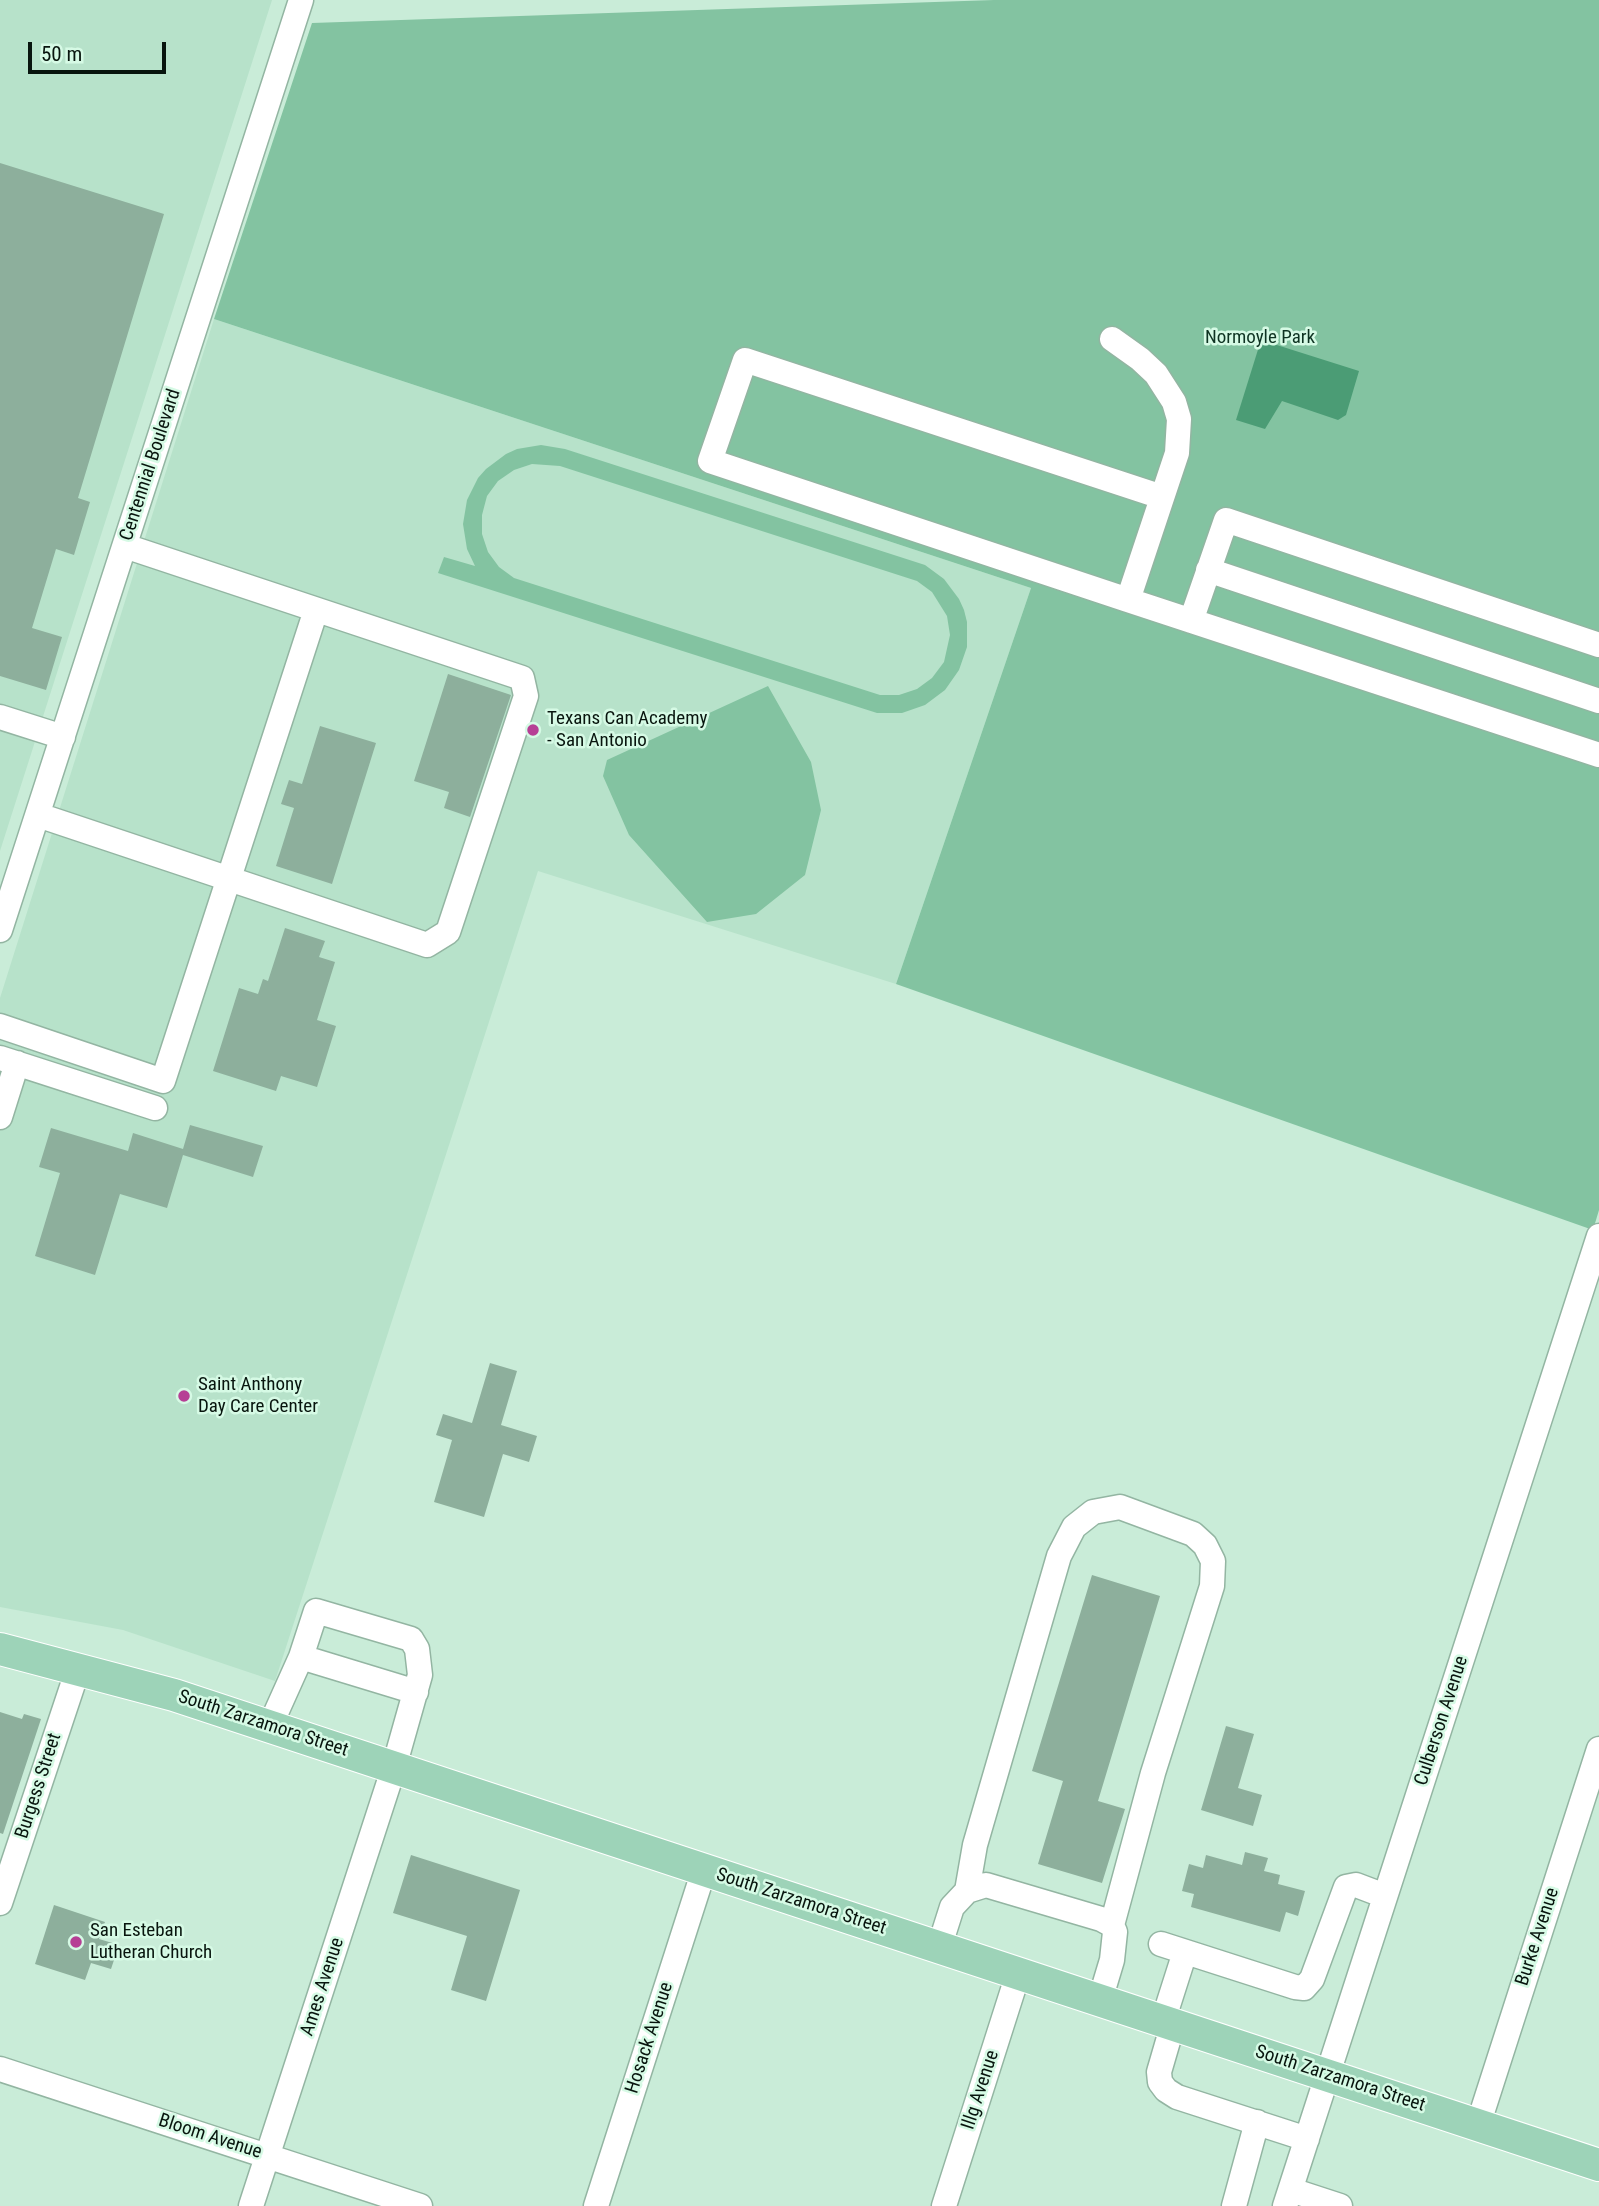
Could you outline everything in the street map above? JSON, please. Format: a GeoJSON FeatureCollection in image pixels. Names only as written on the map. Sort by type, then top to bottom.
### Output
{"type":"FeatureCollection","features":[{"type":"Feature","properties":{"kind":"main road","name":"South Zarzamora Street"},"geometry":{"type":"LineString","coordinates":[[0,1649],[174,1695],[1599,2165]]}},
{"type":"Feature","properties":{"kind":"street","name":"Centennial Boulevard"},"geometry":{"type":"LineString","coordinates":[[0,930],[301,0]]}},
{"type":"Feature","properties":{"kind":"street"},"geometry":{"type":"LineString","coordinates":[[1112,339],[1156,374],[1174,402],[1180,436],[1177,453],[1128,600]]}},
{"type":"Feature","properties":{"kind":"street"},"geometry":{"type":"LineString","coordinates":[[1162,498],[745,360],[709,461],[1599,755]]}},
{"type":"Feature","properties":{"kind":"street"},"geometry":{"type":"LineString","coordinates":[[1191,621],[1226,520],[1599,645]]}},
{"type":"Feature","properties":{"kind":"street"},"geometry":{"type":"LineString","coordinates":[[37,815],[427,945],[448,932],[526,696],[522,678],[125,546]]}},
{"type":"Feature","properties":{"kind":"street"},"geometry":{"type":"LineString","coordinates":[[1208,570],[1599,701]]}},
{"type":"Feature","properties":{"kind":"street"},"geometry":{"type":"LineString","coordinates":[[0,1026],[163,1080],[316,610]]}},
{"type":"Feature","properties":{"kind":"street"},"geometry":{"type":"LineString","coordinates":[[0,717],[63,737]]}},
{"type":"Feature","properties":{"kind":"street"},"geometry":{"type":"LineString","coordinates":[[0,1117],[9,1060],[155,1108]]}},
{"type":"Feature","properties":{"kind":"street","name":"Culberson Avenue"},"geometry":{"type":"LineString","coordinates":[[1288,2198],[1599,1236]]}},
{"type":"Feature","properties":{"kind":"street"},"geometry":{"type":"LineString","coordinates":[[967,1891],[975,1844],[1059,1556],[1074,1527],[1093,1512],[1120,1507],[1193,1534],[1205,1545],[1213,1561],[1212,1586],[1153,1773],[1112,1925]]}},
{"type":"Feature","properties":{"kind":"street","name":"Ames Avenue"},"geometry":{"type":"LineString","coordinates":[[251,2206],[394,1767],[421,1675],[417,1649],[411,1639],[316,1611],[301,1657]]}},
{"type":"Feature","properties":{"kind":"street"},"geometry":{"type":"LineString","coordinates":[[270,1726],[301,1657],[416,1692]]}},
{"type":"Feature","properties":{"kind":"street","name":"Burgess Street"},"geometry":{"type":"LineString","coordinates":[[0,1903],[78,1669]]}},
{"type":"Feature","properties":{"kind":"street","name":"Burke Avenue"},"geometry":{"type":"LineString","coordinates":[[1478,2125],[1599,1749]]}},
{"type":"Feature","properties":{"kind":"street","name":"Hosack Avenue"},"geometry":{"type":"LineString","coordinates":[[596,2206],[704,1870]]}},
{"type":"Feature","properties":{"kind":"street"},"geometry":{"type":"LineString","coordinates":[[939,1948],[952,1907],[967,1891],[986,1885],[1101,1919],[1112,1925],[1115,1932],[1112,1960],[1100,2000]]}},
{"type":"Feature","properties":{"kind":"street"},"geometry":{"type":"LineString","coordinates":[[1161,1944],[1304,1988],[1312,1979],[1346,1887],[1356,1885],[1385,1896]]}},
{"type":"Feature","properties":{"kind":"street"},"geometry":{"type":"LineString","coordinates":[[1185,1952],[1168,2022],[1159,2072],[1160,2082],[1177,2097],[1307,2138]]}},
{"type":"Feature","properties":{"kind":"street","name":"Illg Avenue"},"geometry":{"type":"LineString","coordinates":[[944,2206],[1018,1973]]}},
{"type":"Feature","properties":{"kind":"street","name":"Bloom Avenue"},"geometry":{"type":"LineString","coordinates":[[0,2069],[420,2206]]}},
{"type":"Feature","properties":{"kind":"street"},"geometry":{"type":"LineString","coordinates":[[1234,2206],[1257,2122]]}},
{"type":"Feature","properties":{"kind":"street"},"geometry":{"type":"LineString","coordinates":[[1288,2198],[1340,2206]]}},
{"type":"Feature","properties":{"kind":"shaded area"},"geometry":{"type":"Polygon","coordinates":[[[0,0],[272,0],[0,851],[0,0]]]}},
{"type":"Feature","properties":{"kind":"shaded area","name":"Texans Can Academy - San Antonio"},"geometry":{"type":"Polygon","coordinates":[[[214,319],[1031,588],[896,984],[538,871],[275,1681],[123,1630],[0,1607],[0,998],[214,319]]]}},
{"type":"Feature","properties":{"kind":"shaded area"},"geometry":{"type":"Polygon","coordinates":[[[1261,340],[1359,371],[1346,415],[1338,420],[1282,401],[1265,429],[1236,420],[1261,340]]]}},
{"type":"Feature","properties":{"kind":"green space","name":"Normoyle Park"},"geometry":{"type":"Polygon","coordinates":[[[994,0],[1599,0],[1599,1210],[1593,1230],[896,984],[1031,588],[214,319],[312,23],[994,0]]]}},
{"type":"Feature","properties":{"kind":"green space"},"geometry":{"type":"Polygon","coordinates":[[[541,445],[565,449],[925,565],[944,579],[964,610],[967,647],[959,670],[945,690],[925,705],[902,713],[877,713],[438,573],[444,557],[475,566],[467,549],[463,524],[467,500],[478,478],[486,469],[517,449],[541,445]],[[532,464],[514,470],[498,481],[487,496],[482,515],[482,534],[488,552],[499,567],[514,578],[880,695],[899,695],[917,689],[932,678],[944,662],[950,635],[947,616],[932,592],[917,581],[560,466],[532,464]]]}},
{"type":"Feature","properties":{"kind":"green space"},"geometry":{"type":"Polygon","coordinates":[[[768,686],[811,762],[821,810],[805,875],[756,914],[707,922],[629,835],[603,776],[607,760],[768,686]]]}},
{"type":"Feature","properties":{"kind":"building"},"geometry":{"type":"Polygon","coordinates":[[[0,163],[164,214],[78,498],[90,502],[74,555],[56,549],[32,628],[62,637],[46,690],[0,676],[0,163]]]}},
{"type":"Feature","properties":{"kind":"building"},"geometry":{"type":"Polygon","coordinates":[[[448,674],[511,695],[470,817],[444,808],[449,792],[414,781],[448,674]]]}},
{"type":"Feature","properties":{"kind":"building"},"geometry":{"type":"Polygon","coordinates":[[[320,726],[376,743],[332,884],[276,866],[294,808],[281,804],[289,780],[302,784],[320,726]]]}},
{"type":"Feature","properties":{"kind":"building"},"geometry":{"type":"Polygon","coordinates":[[[285,928],[325,941],[319,957],[335,962],[317,1020],[336,1026],[317,1087],[281,1076],[276,1091],[213,1071],[239,988],[258,994],[263,979],[268,981],[285,928]]]}},
{"type":"Feature","properties":{"kind":"building"},"geometry":{"type":"Polygon","coordinates":[[[190,1125],[263,1146],[253,1177],[183,1155],[167,1208],[120,1194],[95,1275],[35,1256],[60,1173],[39,1167],[51,1128],[128,1151],[133,1133],[183,1149],[190,1125]]]}},
{"type":"Feature","properties":{"kind":"building"},"geometry":{"type":"Polygon","coordinates":[[[490,1363],[517,1371],[501,1425],[537,1436],[529,1462],[503,1454],[484,1517],[434,1502],[452,1440],[436,1435],[443,1414],[472,1423],[490,1363]]]}},
{"type":"Feature","properties":{"kind":"building"},"geometry":{"type":"Polygon","coordinates":[[[1092,1575],[1160,1596],[1098,1801],[1125,1809],[1102,1883],[1038,1864],[1063,1781],[1032,1771],[1092,1575]]]}},
{"type":"Feature","properties":{"kind":"building"},"geometry":{"type":"Polygon","coordinates":[[[0,1712],[22,1719],[24,1714],[41,1719],[3,1834],[0,1833],[0,1712]]]}},
{"type":"Feature","properties":{"kind":"building"},"geometry":{"type":"Polygon","coordinates":[[[1226,1726],[1254,1734],[1238,1788],[1262,1795],[1253,1826],[1201,1810],[1226,1726]]]}},
{"type":"Feature","properties":{"kind":"building"},"geometry":{"type":"Polygon","coordinates":[[[1245,1852],[1268,1858],[1264,1871],[1280,1875],[1278,1884],[1305,1891],[1298,1916],[1286,1912],[1280,1932],[1191,1907],[1194,1894],[1182,1891],[1189,1864],[1203,1868],[1206,1855],[1242,1865],[1245,1852]]]}},
{"type":"Feature","properties":{"kind":"building"},"geometry":{"type":"Polygon","coordinates":[[[411,1855],[520,1890],[486,2001],[451,1990],[467,1936],[393,1913],[411,1855]]]}},
{"type":"Feature","properties":{"kind":"building","name":"San Esteban Lutheran Church"},"geometry":{"type":"Polygon","coordinates":[[[54,1905],[105,1922],[99,1939],[119,1945],[111,1969],[91,1963],[85,1980],[35,1964],[54,1905]]]}},
{"type":"Feature","properties":{"kind":"place","name":"Texans Can Academy - San Antonio"},"geometry":{"type":"Point","coordinates":[533,730]}},
{"type":"Feature","properties":{"kind":"place","name":"Saint Anthony Day Care Center"},"geometry":{"type":"Point","coordinates":[184,1396]}},
{"type":"Feature","properties":{"kind":"place","name":"San Esteban Lutheran Church"},"geometry":{"type":"Point","coordinates":[76,1942]}}]}
